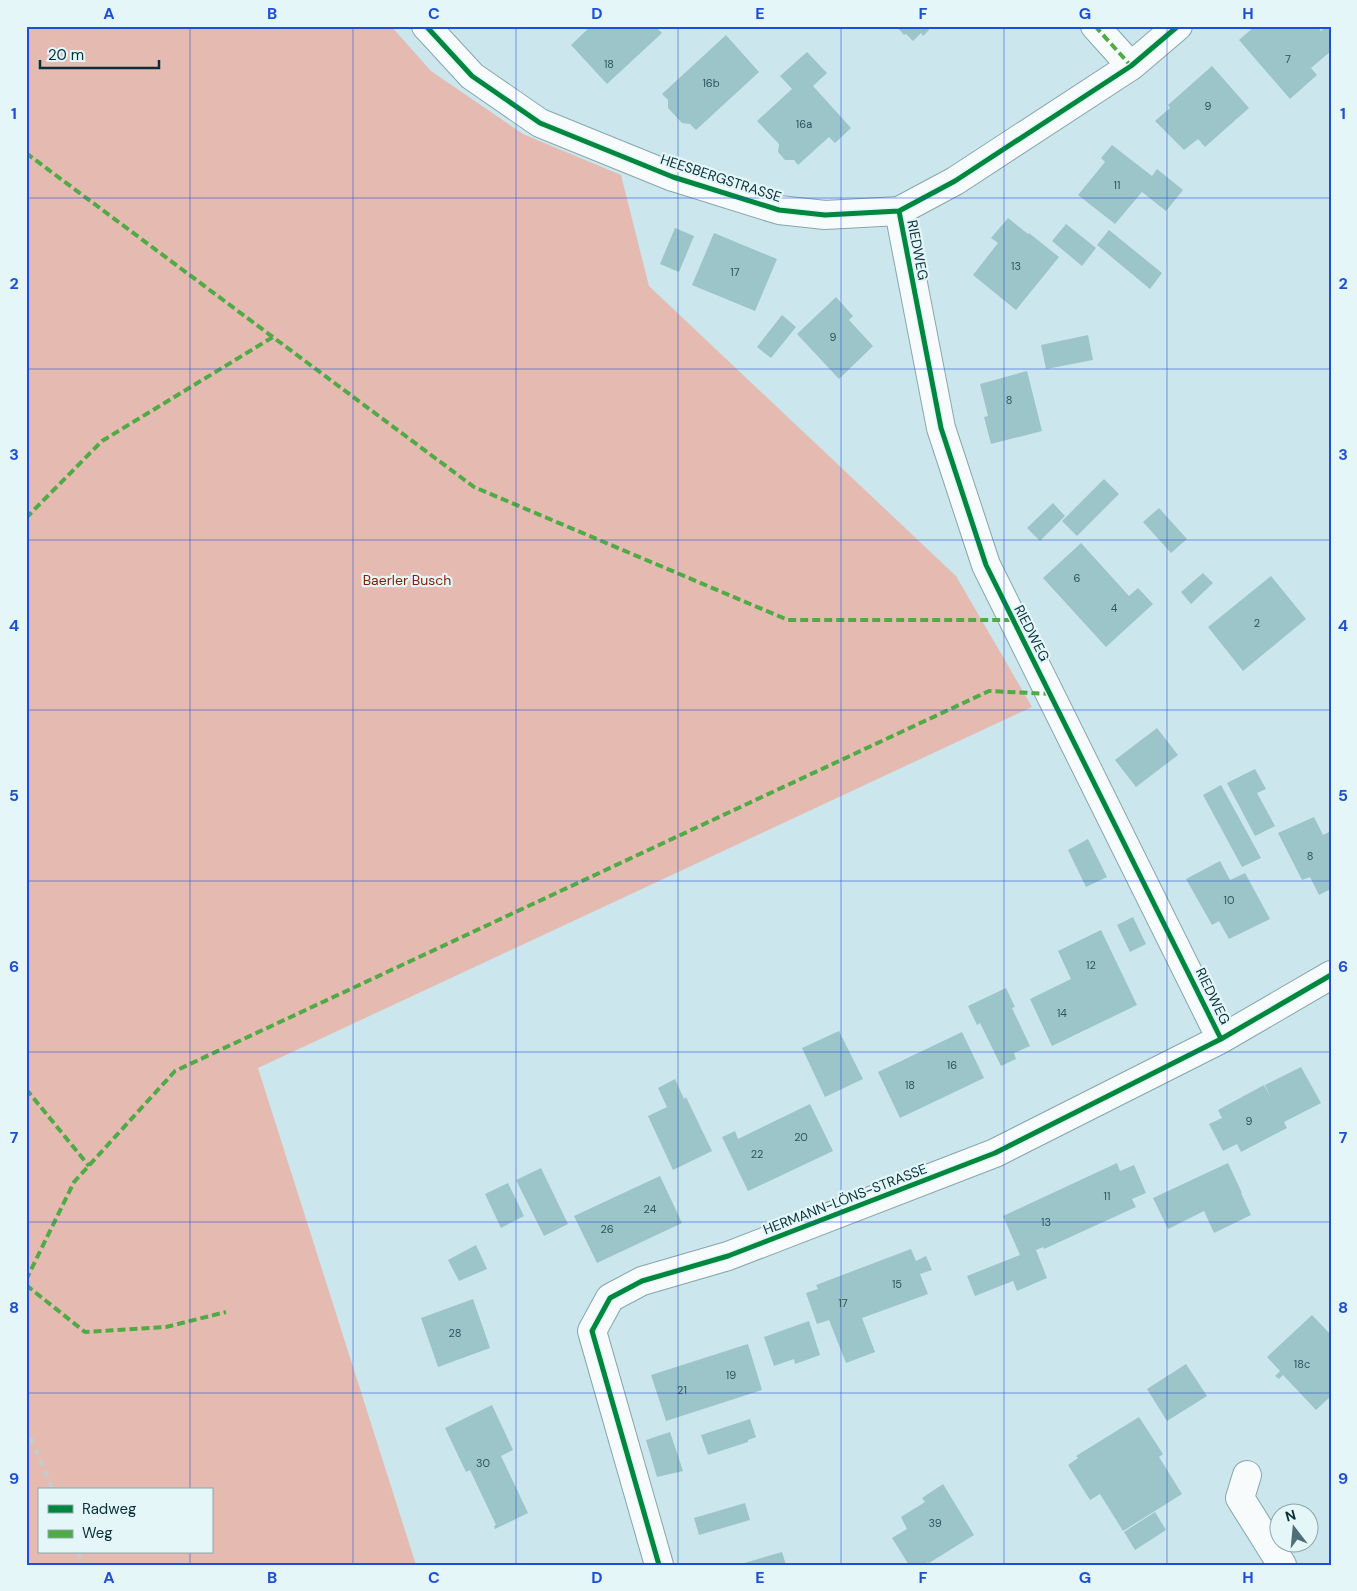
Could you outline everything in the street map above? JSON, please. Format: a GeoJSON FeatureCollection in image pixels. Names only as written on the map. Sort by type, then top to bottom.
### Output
{"type":"FeatureCollection","features":[{"type":"Feature","properties":{"kind":"street","name":"HEESBERGSTRASSE"},"geometry":{"type":"LineString","coordinates":[[426,26],[472,76],[540,124],[673,177],[779,210],[826,215],[899,211],[955,181],[1131,66],[1178,26]]}},
{"type":"Feature","properties":{"kind":"street"},"geometry":{"type":"LineString","coordinates":[[1095,26],[1131,66]]}},
{"type":"Feature","properties":{"kind":"street","name":"RIEDWEG"},"geometry":{"type":"LineString","coordinates":[[899,211],[941,428],[986,565],[1221,1038]]}},
{"type":"Feature","properties":{"kind":"street","name":"HERMANN-LÖNS-STRASSE"},"geometry":{"type":"LineString","coordinates":[[658,1565],[592,1332],[610,1298],[642,1281],[728,1256],[996,1153],[1221,1038],[1331,975]]}},
{"type":"Feature","properties":{"kind":"street"},"geometry":{"type":"LineString","coordinates":[[1247,1475],[1240,1498],[1282,1565]]}},
{"type":"Feature","properties":{"kind":"green space","name":"Baerler Busch"},"geometry":{"type":"Polygon","coordinates":[[[26,26],[391,26],[431,71],[523,134],[621,175],[649,286],[956,576],[1032,707],[258,1068],[416,1565],[26,1565],[26,26]]]}},
{"type":"Feature","properties":{"kind":"building"},"geometry":{"type":"Polygon","coordinates":[[[591,26],[655,26],[662,33],[607,84],[571,45],[591,26]]]}},
{"type":"Feature","properties":{"kind":"building"},"geometry":{"type":"Polygon","coordinates":[[[896,26],[930,26],[923,36],[921,33],[913,41],[896,26]]]}},
{"type":"Feature","properties":{"kind":"building"},"geometry":{"type":"Polygon","coordinates":[[[1255,26],[1317,26],[1321,31],[1327,26],[1331,26],[1331,51],[1311,68],[1317,75],[1290,99],[1239,40],[1255,26]]]}},
{"type":"Feature","properties":{"kind":"building"},"geometry":{"type":"Polygon","coordinates":[[[726,35],[759,72],[696,130],[690,124],[682,123],[668,108],[668,100],[662,94],[726,35]]]}},
{"type":"Feature","properties":{"kind":"building"},"geometry":{"type":"Polygon","coordinates":[[[807,52],[827,73],[813,86],[851,128],[835,143],[829,137],[798,165],[794,160],[785,160],[778,152],[779,144],[757,121],[792,89],[780,76],[807,52]]]}},
{"type":"Feature","properties":{"kind":"building"},"geometry":{"type":"Polygon","coordinates":[[[1212,66],[1249,108],[1205,147],[1198,139],[1184,150],[1155,121],[1170,108],[1168,105],[1212,66]]]}},
{"type":"Feature","properties":{"kind":"building"},"geometry":{"type":"Polygon","coordinates":[[[1112,145],[1152,176],[1157,169],[1183,190],[1166,211],[1142,192],[1115,224],[1078,195],[1105,162],[1101,158],[1112,145]]]}},
{"type":"Feature","properties":{"kind":"building"},"geometry":{"type":"Polygon","coordinates":[[[1008,218],[1059,257],[1016,310],[973,275],[998,243],[991,238],[1008,218]]]}},
{"type":"Feature","properties":{"kind":"building"},"geometry":{"type":"Polygon","coordinates":[[[1066,224],[1096,248],[1082,266],[1052,241],[1066,224]]]}},
{"type":"Feature","properties":{"kind":"building"},"geometry":{"type":"Polygon","coordinates":[[[675,228],[694,236],[679,272],[660,264],[675,228]]]}},
{"type":"Feature","properties":{"kind":"building"},"geometry":{"type":"Polygon","coordinates":[[[1109,230],[1162,273],[1150,289],[1097,245],[1109,230]]]}},
{"type":"Feature","properties":{"kind":"building"},"geometry":{"type":"Polygon","coordinates":[[[714,233],[777,259],[755,311],[692,285],[714,233]]]}},
{"type":"Feature","properties":{"kind":"building"},"geometry":{"type":"Polygon","coordinates":[[[836,297],[853,316],[849,320],[873,346],[839,379],[797,334],[836,297]]]}},
{"type":"Feature","properties":{"kind":"building"},"geometry":{"type":"Polygon","coordinates":[[[782,315],[796,327],[771,358],[757,347],[782,315]]]}},
{"type":"Feature","properties":{"kind":"building"},"geometry":{"type":"Polygon","coordinates":[[[1088,335],[1093,360],[1046,369],[1041,345],[1088,335]]]}},
{"type":"Feature","properties":{"kind":"building"},"geometry":{"type":"Polygon","coordinates":[[[1027,371],[1042,431],[991,444],[984,417],[988,416],[980,384],[1027,371]]]}},
{"type":"Feature","properties":{"kind":"building"},"geometry":{"type":"Polygon","coordinates":[[[1104,479],[1119,494],[1077,536],[1062,521],[1104,479]]]}},
{"type":"Feature","properties":{"kind":"building"},"geometry":{"type":"Polygon","coordinates":[[[1053,503],[1065,516],[1040,541],[1027,528],[1053,503]]]}},
{"type":"Feature","properties":{"kind":"building"},"geometry":{"type":"Polygon","coordinates":[[[1159,508],[1187,539],[1171,553],[1143,522],[1159,508]]]}},
{"type":"Feature","properties":{"kind":"building"},"geometry":{"type":"Polygon","coordinates":[[[1081,543],[1129,596],[1138,588],[1153,604],[1106,647],[1043,578],[1081,543]]]}},
{"type":"Feature","properties":{"kind":"building"},"geometry":{"type":"Polygon","coordinates":[[[1203,573],[1213,583],[1191,604],[1181,592],[1203,573]]]}},
{"type":"Feature","properties":{"kind":"building"},"geometry":{"type":"Polygon","coordinates":[[[1271,576],[1306,619],[1243,671],[1208,627],[1271,576]]]}},
{"type":"Feature","properties":{"kind":"building"},"geometry":{"type":"Polygon","coordinates":[[[1157,728],[1178,755],[1136,787],[1115,760],[1157,728]]]}},
{"type":"Feature","properties":{"kind":"building"},"geometry":{"type":"Polygon","coordinates":[[[1255,769],[1266,789],[1257,793],[1275,826],[1255,836],[1227,783],[1255,769]]]}},
{"type":"Feature","properties":{"kind":"building"},"geometry":{"type":"Polygon","coordinates":[[[1221,785],[1261,858],[1242,867],[1203,795],[1221,785]]]}},
{"type":"Feature","properties":{"kind":"building"},"geometry":{"type":"Polygon","coordinates":[[[1314,817],[1323,835],[1331,831],[1331,889],[1319,895],[1310,877],[1302,880],[1278,833],[1314,817]]]}},
{"type":"Feature","properties":{"kind":"building"},"geometry":{"type":"Polygon","coordinates":[[[1088,839],[1107,877],[1086,887],[1068,850],[1088,839]]]}},
{"type":"Feature","properties":{"kind":"building"},"geometry":{"type":"Polygon","coordinates":[[[1220,861],[1230,880],[1245,873],[1270,919],[1229,939],[1219,921],[1212,925],[1186,879],[1220,861]]]}},
{"type":"Feature","properties":{"kind":"building"},"geometry":{"type":"Polygon","coordinates":[[[1133,917],[1146,944],[1130,952],[1117,925],[1133,917]]]}},
{"type":"Feature","properties":{"kind":"building"},"geometry":{"type":"Polygon","coordinates":[[[1101,930],[1137,1005],[1052,1046],[1030,999],[1071,979],[1058,951],[1101,930]]]}},
{"type":"Feature","properties":{"kind":"building"},"geometry":{"type":"Polygon","coordinates":[[[1006,988],[1015,1007],[1012,1008],[1030,1046],[1014,1053],[1016,1059],[1001,1066],[980,1023],[977,1025],[968,1006],[1006,988]]]}},
{"type":"Feature","properties":{"kind":"building"},"geometry":{"type":"Polygon","coordinates":[[[839,1031],[863,1079],[825,1097],[802,1048],[839,1031]]]}},
{"type":"Feature","properties":{"kind":"building"},"geometry":{"type":"Polygon","coordinates":[[[962,1032],[984,1078],[900,1118],[878,1072],[962,1032]]]}},
{"type":"Feature","properties":{"kind":"building"},"geometry":{"type":"Polygon","coordinates":[[[1301,1067],[1321,1103],[1284,1122],[1287,1128],[1241,1152],[1237,1144],[1223,1151],[1209,1124],[1222,1118],[1218,1110],[1264,1085],[1270,1096],[1265,1085],[1301,1067]]]}},
{"type":"Feature","properties":{"kind":"building"},"geometry":{"type":"Polygon","coordinates":[[[675,1079],[684,1099],[686,1097],[712,1151],[673,1170],[648,1116],[667,1107],[658,1088],[675,1079]]]}},
{"type":"Feature","properties":{"kind":"building"},"geometry":{"type":"Polygon","coordinates":[[[810,1104],[833,1151],[748,1191],[722,1137],[735,1131],[738,1139],[810,1104]]]}},
{"type":"Feature","properties":{"kind":"building"},"geometry":{"type":"Polygon","coordinates":[[[1117,1163],[1120,1171],[1134,1165],[1146,1193],[1132,1199],[1136,1207],[1044,1249],[1043,1247],[1036,1250],[1047,1278],[1017,1291],[1013,1281],[975,1296],[967,1276],[1020,1255],[1003,1216],[1117,1163]]]}},
{"type":"Feature","properties":{"kind":"building"},"geometry":{"type":"Polygon","coordinates":[[[1228,1163],[1251,1215],[1214,1233],[1204,1211],[1168,1229],[1153,1198],[1228,1163]]]}},
{"type":"Feature","properties":{"kind":"building"},"geometry":{"type":"Polygon","coordinates":[[[541,1168],[568,1224],[544,1236],[516,1180],[541,1168]]]}},
{"type":"Feature","properties":{"kind":"building"},"geometry":{"type":"Polygon","coordinates":[[[660,1176],[682,1223],[597,1263],[574,1216],[660,1176]]]}},
{"type":"Feature","properties":{"kind":"building"},"geometry":{"type":"Polygon","coordinates":[[[508,1183],[524,1216],[501,1228],[485,1194],[508,1183]]]}},
{"type":"Feature","properties":{"kind":"building"},"geometry":{"type":"Polygon","coordinates":[[[476,1245],[487,1269],[459,1281],[448,1260],[476,1245]]]}},
{"type":"Feature","properties":{"kind":"building"},"geometry":{"type":"Polygon","coordinates":[[[911,1249],[916,1261],[926,1256],[932,1270],[920,1274],[928,1294],[862,1318],[875,1352],[846,1363],[829,1320],[817,1324],[806,1293],[818,1289],[816,1285],[911,1249]]]}},
{"type":"Feature","properties":{"kind":"building"},"geometry":{"type":"Polygon","coordinates":[[[473,1299],[490,1348],[438,1367],[421,1318],[473,1299]]]}},
{"type":"Feature","properties":{"kind":"building"},"geometry":{"type":"Polygon","coordinates":[[[1312,1315],[1331,1335],[1331,1396],[1316,1410],[1283,1375],[1279,1379],[1275,1376],[1280,1371],[1267,1357],[1312,1315]]]}},
{"type":"Feature","properties":{"kind":"building"},"geometry":{"type":"Polygon","coordinates":[[[809,1321],[820,1355],[795,1364],[794,1359],[774,1366],[764,1337],[809,1321]]]}},
{"type":"Feature","properties":{"kind":"building"},"geometry":{"type":"Polygon","coordinates":[[[748,1344],[762,1390],[666,1421],[651,1375],[748,1344]]]}},
{"type":"Feature","properties":{"kind":"building"},"geometry":{"type":"Polygon","coordinates":[[[1186,1364],[1207,1396],[1167,1421],[1147,1389],[1186,1364]]]}},
{"type":"Feature","properties":{"kind":"building"},"geometry":{"type":"Polygon","coordinates":[[[492,1405],[513,1450],[501,1456],[528,1513],[495,1529],[494,1526],[496,1525],[470,1470],[466,1472],[445,1428],[492,1405]]]}},
{"type":"Feature","properties":{"kind":"building"},"geometry":{"type":"Polygon","coordinates":[[[1139,1417],[1163,1454],[1159,1457],[1182,1494],[1123,1531],[1100,1494],[1090,1500],[1068,1465],[1078,1458],[1076,1456],[1139,1417]]]}},
{"type":"Feature","properties":{"kind":"building"},"geometry":{"type":"Polygon","coordinates":[[[750,1419],[756,1437],[748,1440],[748,1442],[708,1455],[701,1435],[750,1419]]]}},
{"type":"Feature","properties":{"kind":"building"},"geometry":{"type":"Polygon","coordinates":[[[670,1432],[683,1471],[657,1477],[646,1440],[670,1432]]]}},
{"type":"Feature","properties":{"kind":"building"},"geometry":{"type":"Polygon","coordinates":[[[943,1484],[974,1535],[929,1563],[909,1565],[892,1538],[907,1529],[901,1517],[925,1502],[922,1498],[943,1484]]]}},
{"type":"Feature","properties":{"kind":"building"},"geometry":{"type":"Polygon","coordinates":[[[745,1503],[750,1520],[699,1535],[694,1518],[745,1503]]]}},
{"type":"Feature","properties":{"kind":"building"},"geometry":{"type":"Polygon","coordinates":[[[1155,1512],[1166,1530],[1135,1550],[1124,1532],[1155,1512]]]}},
{"type":"Feature","properties":{"kind":"building"},"geometry":{"type":"Polygon","coordinates":[[[782,1552],[786,1565],[741,1565],[741,1564],[782,1552]]]}},
{"type":"Feature","properties":{"kind":"railway"},"geometry":{"type":"LineString","coordinates":[[26,1427],[52,1488]]}},
{"type":"Feature","properties":{"kind":"railway"},"geometry":{"type":"LineString","coordinates":[[79,1554],[83,1565]]}},
{"type":"Feature","properties":{"kind":"marked path"},"geometry":{"type":"LineString","coordinates":[[1095,26],[1131,66]]}},
{"type":"Feature","properties":{"kind":"marked path"},"geometry":{"type":"LineString","coordinates":[[26,153],[474,487],[788,620],[1013,620]]}},
{"type":"Feature","properties":{"kind":"marked path"},"geometry":{"type":"LineString","coordinates":[[26,518],[102,441],[273,337]]}},
{"type":"Feature","properties":{"kind":"marked path"},"geometry":{"type":"LineString","coordinates":[[26,1280],[74,1182],[175,1071],[989,691],[1052,694]]}},
{"type":"Feature","properties":{"kind":"marked path"},"geometry":{"type":"LineString","coordinates":[[26,1089],[89,1166]]}},
{"type":"Feature","properties":{"kind":"marked path"},"geometry":{"type":"LineString","coordinates":[[26,1285],[85,1332],[166,1327],[226,1312]]}},
{"type":"Feature","properties":{"kind":"cycle path"},"geometry":{"type":"LineString","coordinates":[[426,26],[472,76],[540,123],[673,177],[779,210],[825,215],[899,211],[955,181],[1131,66],[1178,26]]}},
{"type":"Feature","properties":{"kind":"cycle path"},"geometry":{"type":"LineString","coordinates":[[899,211],[941,428],[986,565],[1221,1039]]}},
{"type":"Feature","properties":{"kind":"cycle path"},"geometry":{"type":"LineString","coordinates":[[659,1565],[592,1331],[610,1298],[642,1281],[728,1256],[995,1153],[1221,1039],[1331,975]]}}]}
